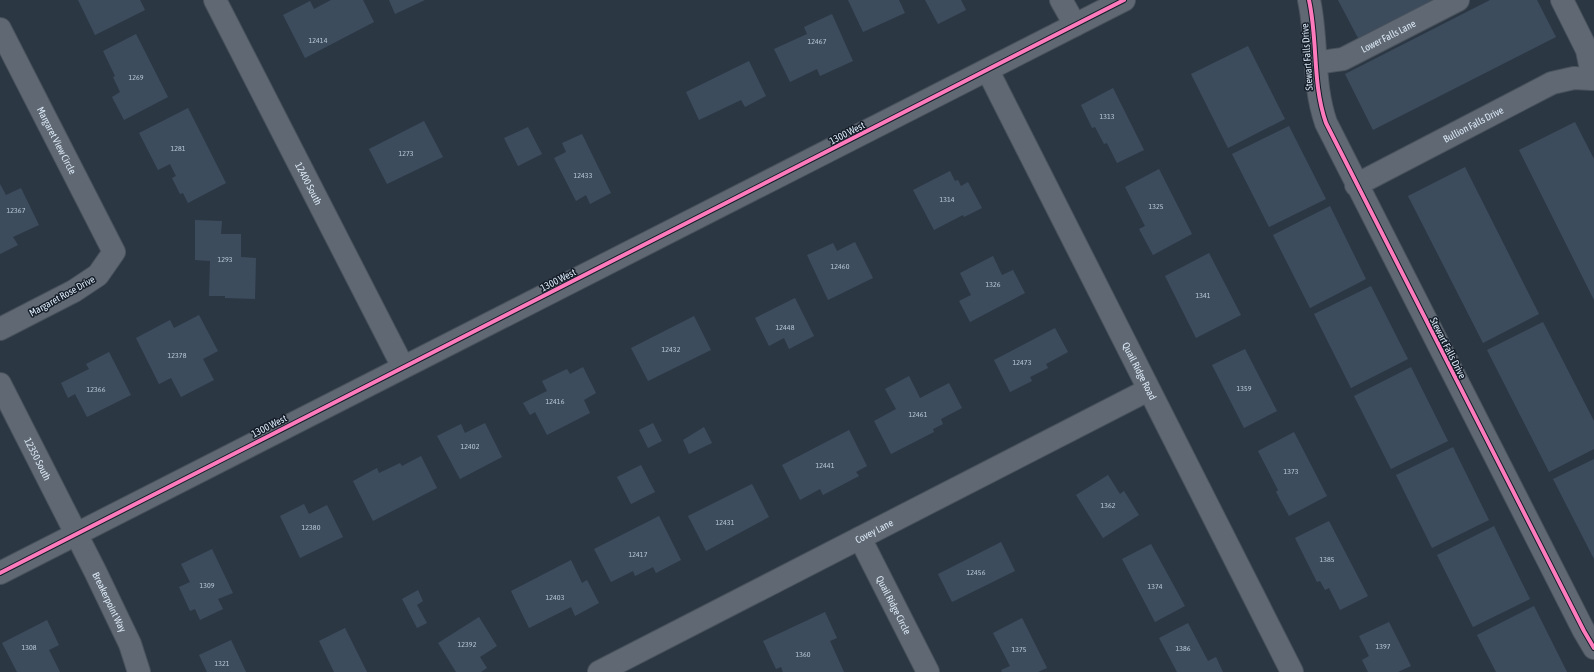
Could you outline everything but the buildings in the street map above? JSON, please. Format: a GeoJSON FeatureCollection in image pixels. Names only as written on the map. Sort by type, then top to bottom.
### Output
{"type":"FeatureCollection","features":[{"type":"Feature","properties":{"kind":"street","name":"12400 South"},"geometry":{"type":"LineString","coordinates":[[215,0],[403,367]]}},
{"type":"Feature","properties":{"kind":"street"},"geometry":{"type":"LineString","coordinates":[[1061,0],[1075,25]]}},
{"type":"Feature","properties":{"kind":"street","name":"1300 West"},"geometry":{"type":"LineString","coordinates":[[0,573],[1124,0]]}},
{"type":"Feature","properties":{"kind":"street","name":"Stewart Falls Drive"},"geometry":{"type":"LineString","coordinates":[[1309,0],[1314,30],[1315,63],[1321,109],[1332,137],[1594,648]]}},
{"type":"Feature","properties":{"kind":"street","name":"Lower Falls Lane"},"geometry":{"type":"LineString","coordinates":[[1315,63],[1342,59],[1458,0]]}},
{"type":"Feature","properties":{"kind":"street"},"geometry":{"type":"LineString","coordinates":[[1562,0],[1588,50],[1594,79]]}},
{"type":"Feature","properties":{"kind":"street","name":"Margaret View Circle"},"geometry":{"type":"LineString","coordinates":[[0,29],[114,252]]}},
{"type":"Feature","properties":{"kind":"street","name":"Quail Ridge Road"},"geometry":{"type":"LineString","coordinates":[[988,70],[1148,390],[1292,672]]}},
{"type":"Feature","properties":{"kind":"street","name":"Bullion Falls Drive"},"geometry":{"type":"LineString","coordinates":[[1356,185],[1552,83],[1574,78],[1594,79]]}},
{"type":"Feature","properties":{"kind":"street","name":"Margaret Rose Drive"},"geometry":{"type":"LineString","coordinates":[[0,329],[74,291],[98,275],[114,252]]}},
{"type":"Feature","properties":{"kind":"street","name":"12350 South"},"geometry":{"type":"LineString","coordinates":[[0,384],[76,534]]}},
{"type":"Feature","properties":{"kind":"street","name":"Covey Lane"},"geometry":{"type":"LineString","coordinates":[[599,672],[1148,390]]}},
{"type":"Feature","properties":{"kind":"street","name":"Breakerpoint Way"},"geometry":{"type":"LineString","coordinates":[[76,534],[130,644],[139,672]]}},
{"type":"Feature","properties":{"kind":"street","name":"Quail Ridge Circle"},"geometry":{"type":"LineString","coordinates":[[860,538],[928,672]]}},
{"type":"Feature","properties":{"kind":"cycle path"},"geometry":{"type":"LineString","coordinates":[[0,573],[1124,0]]}},
{"type":"Feature","properties":{"kind":"cycle path"},"geometry":{"type":"LineString","coordinates":[[1309,0],[1312,15],[1319,93],[1326,123],[1594,648]]}}]}
